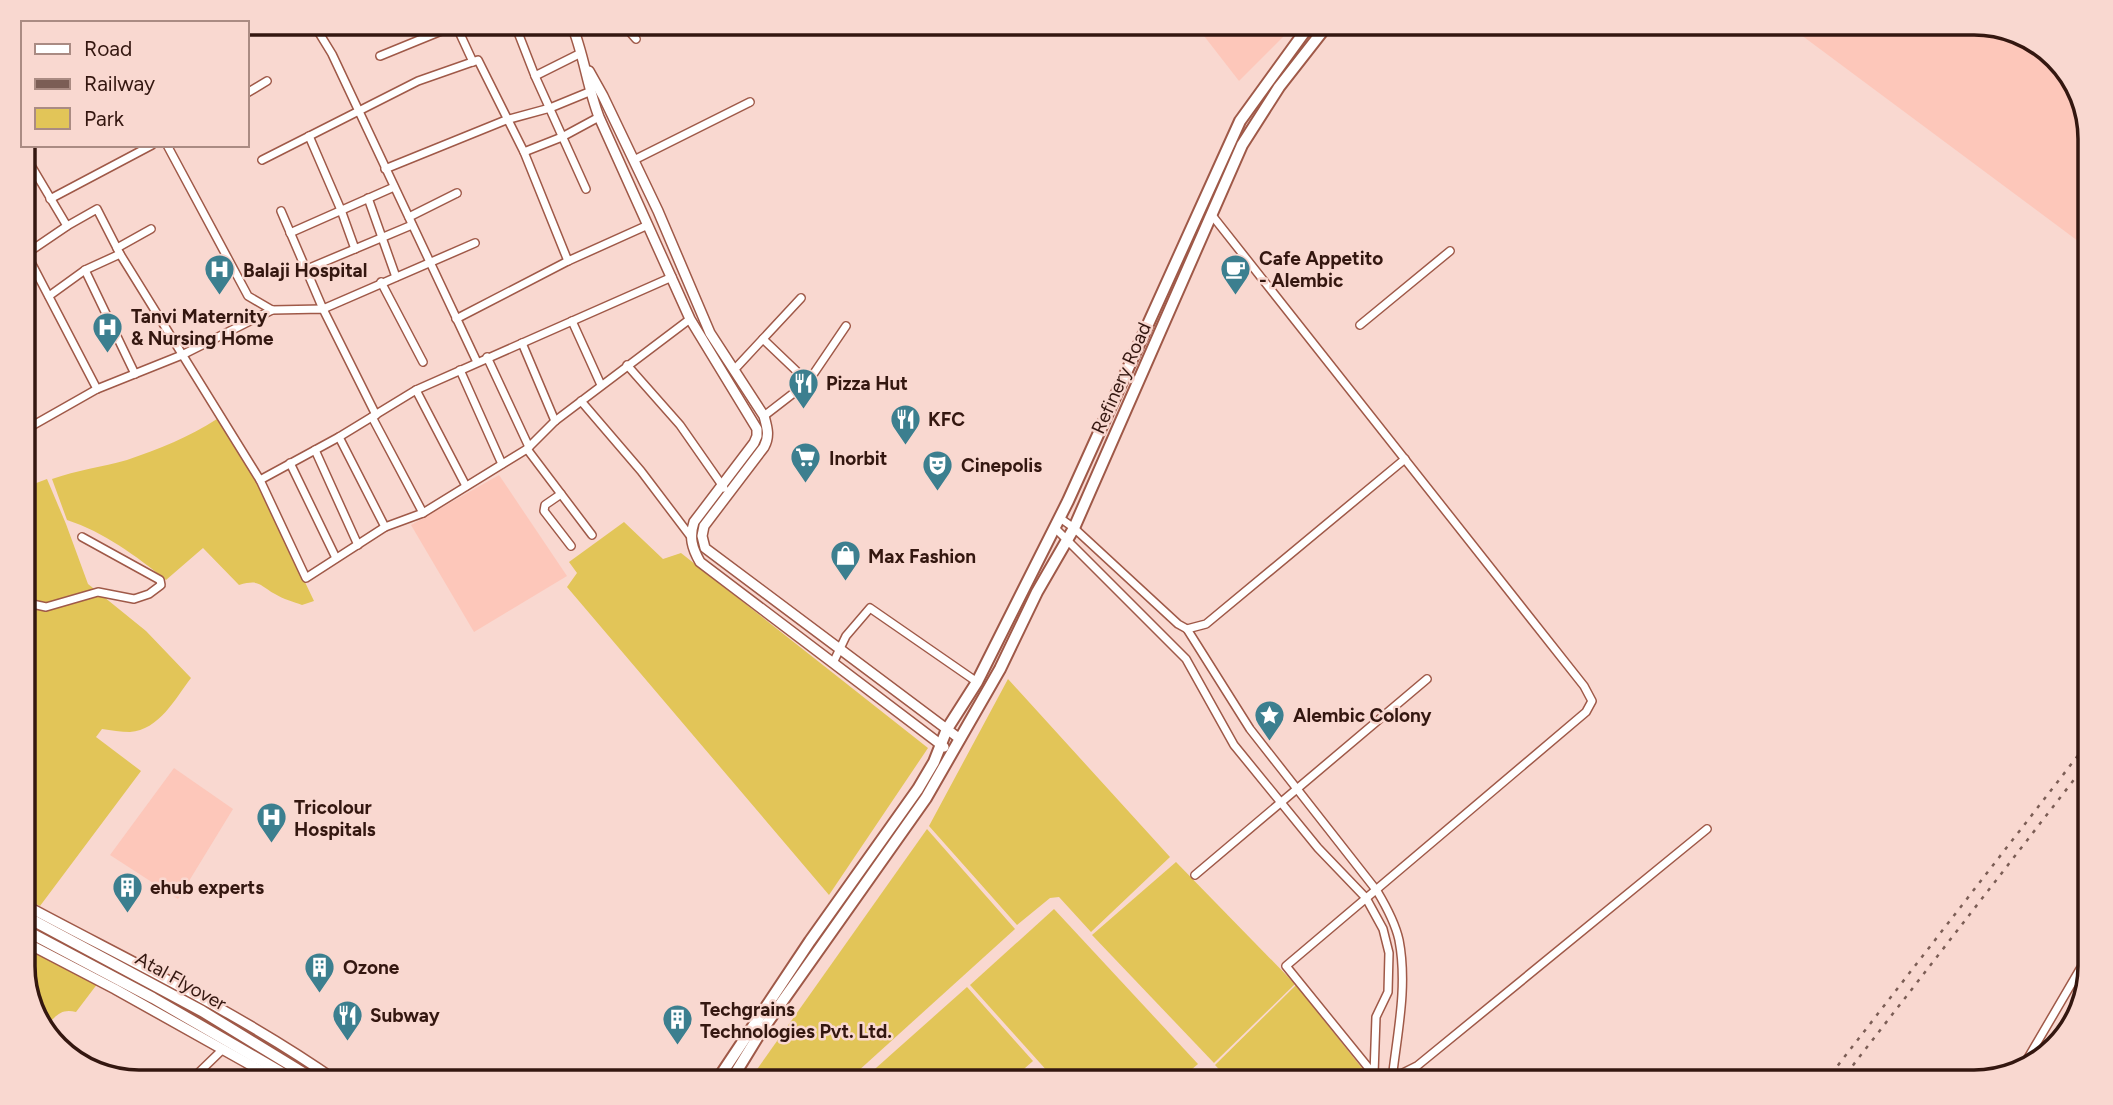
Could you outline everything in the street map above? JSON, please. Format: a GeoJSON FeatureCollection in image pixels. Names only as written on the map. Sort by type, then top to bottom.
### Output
{"type":"FeatureCollection","features":[{"type":"Feature","properties":{"kind":"main road","name":"Refinery Road"},"geometry":{"type":"LineString","coordinates":[[779,997],[918,789],[947,729],[977,682],[1057,523],[1245,114],[1302,35]]}},
{"type":"Feature","properties":{"kind":"main road","name":"Refinery Road"},"geometry":{"type":"LineString","coordinates":[[779,997],[926,798],[953,755],[1074,528],[1248,133],[1279,87],[1320,35]]}},
{"type":"Feature","properties":{"kind":"main road"},"geometry":{"type":"LineString","coordinates":[[1195,219],[1206,226]]}},
{"type":"Feature","properties":{"kind":"main road","name":"Atal Flyover"},"geometry":{"type":"LineString","coordinates":[[35,921],[202,1011],[298,1070]]}},
{"type":"Feature","properties":{"kind":"main road","name":"Atal Flyover"},"geometry":{"type":"LineString","coordinates":[[35,935],[153,998],[277,1070]]}},
{"type":"Feature","properties":{"kind":"main road"},"geometry":{"type":"LineString","coordinates":[[725,1070],[779,997]]}},
{"type":"Feature","properties":{"kind":"main road"},"geometry":{"type":"LineString","coordinates":[[737,1070],[779,997]]}},
{"type":"Feature","properties":{"kind":"street"},"geometry":{"type":"LineString","coordinates":[[320,35],[477,362]]}},
{"type":"Feature","properties":{"kind":"street"},"geometry":{"type":"LineString","coordinates":[[380,56],[429,35]]}},
{"type":"Feature","properties":{"kind":"street"},"geometry":{"type":"LineString","coordinates":[[460,35],[473,62]]}},
{"type":"Feature","properties":{"kind":"street"},"geometry":{"type":"LineString","coordinates":[[519,35],[586,189]]}},
{"type":"Feature","properties":{"kind":"street"},"geometry":{"type":"LineString","coordinates":[[575,35],[586,66],[589,92],[599,117],[690,319],[757,429],[754,443],[720,484],[694,522],[691,537]]}},
{"type":"Feature","properties":{"kind":"street"},"geometry":{"type":"LineString","coordinates":[[632,35],[636,39]]}},
{"type":"Feature","properties":{"kind":"street"},"geometry":{"type":"LineString","coordinates":[[535,76],[582,53]]}},
{"type":"Feature","properties":{"kind":"street"},"geometry":{"type":"LineString","coordinates":[[262,160],[418,81],[478,60],[506,121],[524,152],[568,261]]}},
{"type":"Feature","properties":{"kind":"street"},"geometry":{"type":"LineString","coordinates":[[586,66],[603,96],[671,240],[704,322],[764,416],[768,430],[766,442],[704,526],[702,536],[705,548],[961,739]]}},
{"type":"Feature","properties":{"kind":"street"},"geometry":{"type":"LineString","coordinates":[[248,92],[267,81]]}},
{"type":"Feature","properties":{"kind":"street"},"geometry":{"type":"LineString","coordinates":[[385,169],[506,121],[550,108],[589,92]]}},
{"type":"Feature","properties":{"kind":"street"},"geometry":{"type":"LineString","coordinates":[[634,160],[750,102]]}},
{"type":"Feature","properties":{"kind":"street"},"geometry":{"type":"LineString","coordinates":[[524,152],[562,138],[599,117]]}},
{"type":"Feature","properties":{"kind":"street"},"geometry":{"type":"LineString","coordinates":[[309,136],[355,249]]}},
{"type":"Feature","properties":{"kind":"street"},"geometry":{"type":"LineString","coordinates":[[50,200],[148,147]]}},
{"type":"Feature","properties":{"kind":"street"},"geometry":{"type":"LineString","coordinates":[[168,147],[248,296],[272,310]]}},
{"type":"Feature","properties":{"kind":"street"},"geometry":{"type":"LineString","coordinates":[[35,173],[67,226]]}},
{"type":"Feature","properties":{"kind":"street"},"geometry":{"type":"LineString","coordinates":[[290,233],[394,187]]}},
{"type":"Feature","properties":{"kind":"street"},"geometry":{"type":"LineString","coordinates":[[307,270],[383,237],[457,193]]}},
{"type":"Feature","properties":{"kind":"street"},"geometry":{"type":"LineString","coordinates":[[368,198],[396,276]]}},
{"type":"Feature","properties":{"kind":"street"},"geometry":{"type":"LineString","coordinates":[[35,245],[97,209],[118,251],[260,480],[306,578],[385,527],[423,513],[528,448],[555,421],[690,319]]}},
{"type":"Feature","properties":{"kind":"street"},"geometry":{"type":"LineString","coordinates":[[281,211],[323,309],[423,513]]}},
{"type":"Feature","properties":{"kind":"street"},"geometry":{"type":"LineString","coordinates":[[1211,214],[1584,686],[1592,701],[1586,712],[1286,966],[1370,1070]]}},
{"type":"Feature","properties":{"kind":"street"},"geometry":{"type":"LineString","coordinates":[[456,319],[568,261],[648,225]]}},
{"type":"Feature","properties":{"kind":"street"},"geometry":{"type":"LineString","coordinates":[[49,296],[150,229]]}},
{"type":"Feature","properties":{"kind":"street"},"geometry":{"type":"LineString","coordinates":[[35,424],[97,389],[182,355],[272,310],[323,309],[475,243]]}},
{"type":"Feature","properties":{"kind":"street"},"geometry":{"type":"LineString","coordinates":[[1360,325],[1450,251]]}},
{"type":"Feature","properties":{"kind":"street"},"geometry":{"type":"LineString","coordinates":[[85,270],[135,374]]}},
{"type":"Feature","properties":{"kind":"street"},"geometry":{"type":"LineString","coordinates":[[35,271],[97,389]]}},
{"type":"Feature","properties":{"kind":"street"},"geometry":{"type":"LineString","coordinates":[[260,480],[339,437],[416,390],[672,277]]}},
{"type":"Feature","properties":{"kind":"street"},"geometry":{"type":"LineString","coordinates":[[381,282],[423,362]]}},
{"type":"Feature","properties":{"kind":"street"},"geometry":{"type":"LineString","coordinates":[[734,370],[801,298]]}},
{"type":"Feature","properties":{"kind":"street"},"geometry":{"type":"LineString","coordinates":[[572,321],[601,385]]}},
{"type":"Feature","properties":{"kind":"street"},"geometry":{"type":"LineString","coordinates":[[764,416],[807,382],[846,326]]}},
{"type":"Feature","properties":{"kind":"street"},"geometry":{"type":"LineString","coordinates":[[763,339],[807,382]]}},
{"type":"Feature","properties":{"kind":"street"},"geometry":{"type":"LineString","coordinates":[[522,343],[555,421]]}},
{"type":"Feature","properties":{"kind":"street"},"geometry":{"type":"LineString","coordinates":[[487,357],[528,448],[592,535]]}},
{"type":"Feature","properties":{"kind":"street"},"geometry":{"type":"LineString","coordinates":[[627,365],[680,425],[720,484],[730,492]]}},
{"type":"Feature","properties":{"kind":"street"},"geometry":{"type":"LineString","coordinates":[[460,370],[502,464]]}},
{"type":"Feature","properties":{"kind":"street"},"geometry":{"type":"LineString","coordinates":[[416,390],[466,486]]}},
{"type":"Feature","properties":{"kind":"street"},"geometry":{"type":"LineString","coordinates":[[581,401],[641,471],[691,537],[700,562],[953,755]]}},
{"type":"Feature","properties":{"kind":"street"},"geometry":{"type":"LineString","coordinates":[[339,437],[385,527]]}},
{"type":"Feature","properties":{"kind":"street"},"geometry":{"type":"LineString","coordinates":[[315,450],[358,545]]}},
{"type":"Feature","properties":{"kind":"street"},"geometry":{"type":"LineString","coordinates":[[1187,629],[1206,624],[1405,460]]}},
{"type":"Feature","properties":{"kind":"street"},"geometry":{"type":"LineString","coordinates":[[290,463],[336,558]]}},
{"type":"Feature","properties":{"kind":"street"},"geometry":{"type":"LineString","coordinates":[[561,494],[545,505],[544,511],[571,546]]}},
{"type":"Feature","properties":{"kind":"street"},"geometry":{"type":"LineString","coordinates":[[1057,523],[1074,528],[1178,624],[1187,629],[1250,729],[1377,891],[1395,927],[1401,957],[1402,1011],[1391,1070]]}},
{"type":"Feature","properties":{"kind":"street"},"geometry":{"type":"LineString","coordinates":[[1057,523],[1067,540],[1186,659],[1234,745],[1318,848],[1366,898],[1383,929],[1389,953],[1388,992],[1376,1017],[1374,1070]]}},
{"type":"Feature","properties":{"kind":"street"},"geometry":{"type":"LineString","coordinates":[[35,605],[46,607],[97,592],[134,599],[149,594],[161,585],[160,580],[82,537]]}},
{"type":"Feature","properties":{"kind":"street"},"geometry":{"type":"LineString","coordinates":[[833,663],[846,636],[870,608],[977,682]]}},
{"type":"Feature","properties":{"kind":"street"},"geometry":{"type":"LineString","coordinates":[[1195,875],[1427,679]]}},
{"type":"Feature","properties":{"kind":"street"},"geometry":{"type":"LineString","coordinates":[[1410,1070],[1707,829]]}},
{"type":"Feature","properties":{"kind":"street"},"geometry":{"type":"LineString","coordinates":[[35,910],[227,1014],[320,1070]]}},
{"type":"Feature","properties":{"kind":"street"},"geometry":{"type":"LineString","coordinates":[[35,947],[223,1049],[254,1070]]}},
{"type":"Feature","properties":{"kind":"street"},"geometry":{"type":"LineString","coordinates":[[2031,1053],[2078,973]]}},
{"type":"Feature","properties":{"kind":"street"},"geometry":{"type":"LineString","coordinates":[[201,1070],[223,1049]]}},
{"type":"Feature","properties":{"kind":"shaded area"},"geometry":{"type":"Polygon","coordinates":[[[1203,35],[1285,35],[1239,81],[1203,35]]]}},
{"type":"Feature","properties":{"kind":"shaded area"},"geometry":{"type":"Polygon","coordinates":[[[1801,35],[1988,36],[2032,52],[2061,81],[2073,105],[2078,132],[2078,241],[1801,35]]]}},
{"type":"Feature","properties":{"kind":"shaded area"},"geometry":{"type":"Polygon","coordinates":[[[499,475],[567,576],[474,632],[411,525],[499,475]]]}},
{"type":"Feature","properties":{"kind":"shaded area"},"geometry":{"type":"Polygon","coordinates":[[[174,768],[233,809],[178,899],[110,855],[174,768]]]}},
{"type":"Feature","properties":{"kind":"green space"},"geometry":{"type":"Polygon","coordinates":[[[217,419],[257,481],[314,601],[302,605],[278,596],[259,584],[239,585],[203,548],[166,580],[107,538],[67,520],[52,479],[139,456],[185,437],[217,419]]]}},
{"type":"Feature","properties":{"kind":"green space"},"geometry":{"type":"Polygon","coordinates":[[[47,479],[88,584],[146,631],[191,678],[172,704],[150,726],[130,732],[102,729],[96,737],[141,771],[40,906],[35,904],[35,484],[47,479]]]}},
{"type":"Feature","properties":{"kind":"green space"},"geometry":{"type":"Polygon","coordinates":[[[624,522],[663,559],[681,553],[928,748],[829,895],[567,587],[577,573],[569,562],[624,522]]]}},
{"type":"Feature","properties":{"kind":"green space"},"geometry":{"type":"Polygon","coordinates":[[[1008,679],[1170,857],[1091,932],[1059,897],[1050,898],[1017,925],[929,826],[1008,679]]]}},
{"type":"Feature","properties":{"kind":"green space"},"geometry":{"type":"Polygon","coordinates":[[[927,829],[1015,929],[859,1070],[756,1070],[927,829]]]}},
{"type":"Feature","properties":{"kind":"green space"},"geometry":{"type":"Polygon","coordinates":[[[1176,862],[1295,984],[1214,1063],[1092,935],[1176,862]]]}},
{"type":"Feature","properties":{"kind":"green space"},"geometry":{"type":"Polygon","coordinates":[[[1054,909],[1198,1064],[1191,1070],[1046,1070],[970,985],[1054,909]]]}},
{"type":"Feature","properties":{"kind":"green space"},"geometry":{"type":"Polygon","coordinates":[[[35,950],[98,983],[76,1012],[63,1012],[51,1021],[40,1000],[35,973],[35,950]]]}},
{"type":"Feature","properties":{"kind":"green space"},"geometry":{"type":"Polygon","coordinates":[[[1296,985],[1363,1070],[1220,1070],[1215,1065],[1296,985]]]}},
{"type":"Feature","properties":{"kind":"green space"},"geometry":{"type":"Polygon","coordinates":[[[967,987],[1033,1061],[1023,1070],[874,1070],[967,987]]]}},
{"type":"Feature","properties":{"kind":"railway"},"geometry":{"type":"LineString","coordinates":[[1834,1070],[2078,755]]}},
{"type":"Feature","properties":{"kind":"railway"},"geometry":{"type":"LineString","coordinates":[[1849,1070],[2078,775]]}},
{"type":"Feature","properties":{"kind":"place","name":"Cafe Appetito - Alembic"},"geometry":{"type":"Point","coordinates":[1236,296]}},
{"type":"Feature","properties":{"kind":"place","name":"Balaji Hospital"},"geometry":{"type":"Point","coordinates":[220,297]}},
{"type":"Feature","properties":{"kind":"place","name":"Tanvi Maternity & Nursing Home"},"geometry":{"type":"Point","coordinates":[108,354]}},
{"type":"Feature","properties":{"kind":"place","name":"Pizza Hut"},"geometry":{"type":"Point","coordinates":[803,410]}},
{"type":"Feature","properties":{"kind":"place","name":"KFC"},"geometry":{"type":"Point","coordinates":[905,446]}},
{"type":"Feature","properties":{"kind":"place","name":"Inorbit"},"geometry":{"type":"Point","coordinates":[806,485]}},
{"type":"Feature","properties":{"kind":"place","name":"Cinepolis"},"geometry":{"type":"Point","coordinates":[938,492]}},
{"type":"Feature","properties":{"kind":"place","name":"Max Fashion"},"geometry":{"type":"Point","coordinates":[845,583]}},
{"type":"Feature","properties":{"kind":"place","name":"Alembic Colony"},"geometry":{"type":"Point","coordinates":[1270,742]}},
{"type":"Feature","properties":{"kind":"place","name":"Tricolour Hospitals"},"geometry":{"type":"Point","coordinates":[271,845]}},
{"type":"Feature","properties":{"kind":"place","name":"ehub experts"},"geometry":{"type":"Point","coordinates":[127,914]}},
{"type":"Feature","properties":{"kind":"place","name":"Ozone"},"geometry":{"type":"Point","coordinates":[320,994]}},
{"type":"Feature","properties":{"kind":"place","name":"Subway"},"geometry":{"type":"Point","coordinates":[347,1042]}},
{"type":"Feature","properties":{"kind":"place","name":"Techgrains Technologies Pvt. Ltd."},"geometry":{"type":"Point","coordinates":[677,1047]}}]}
